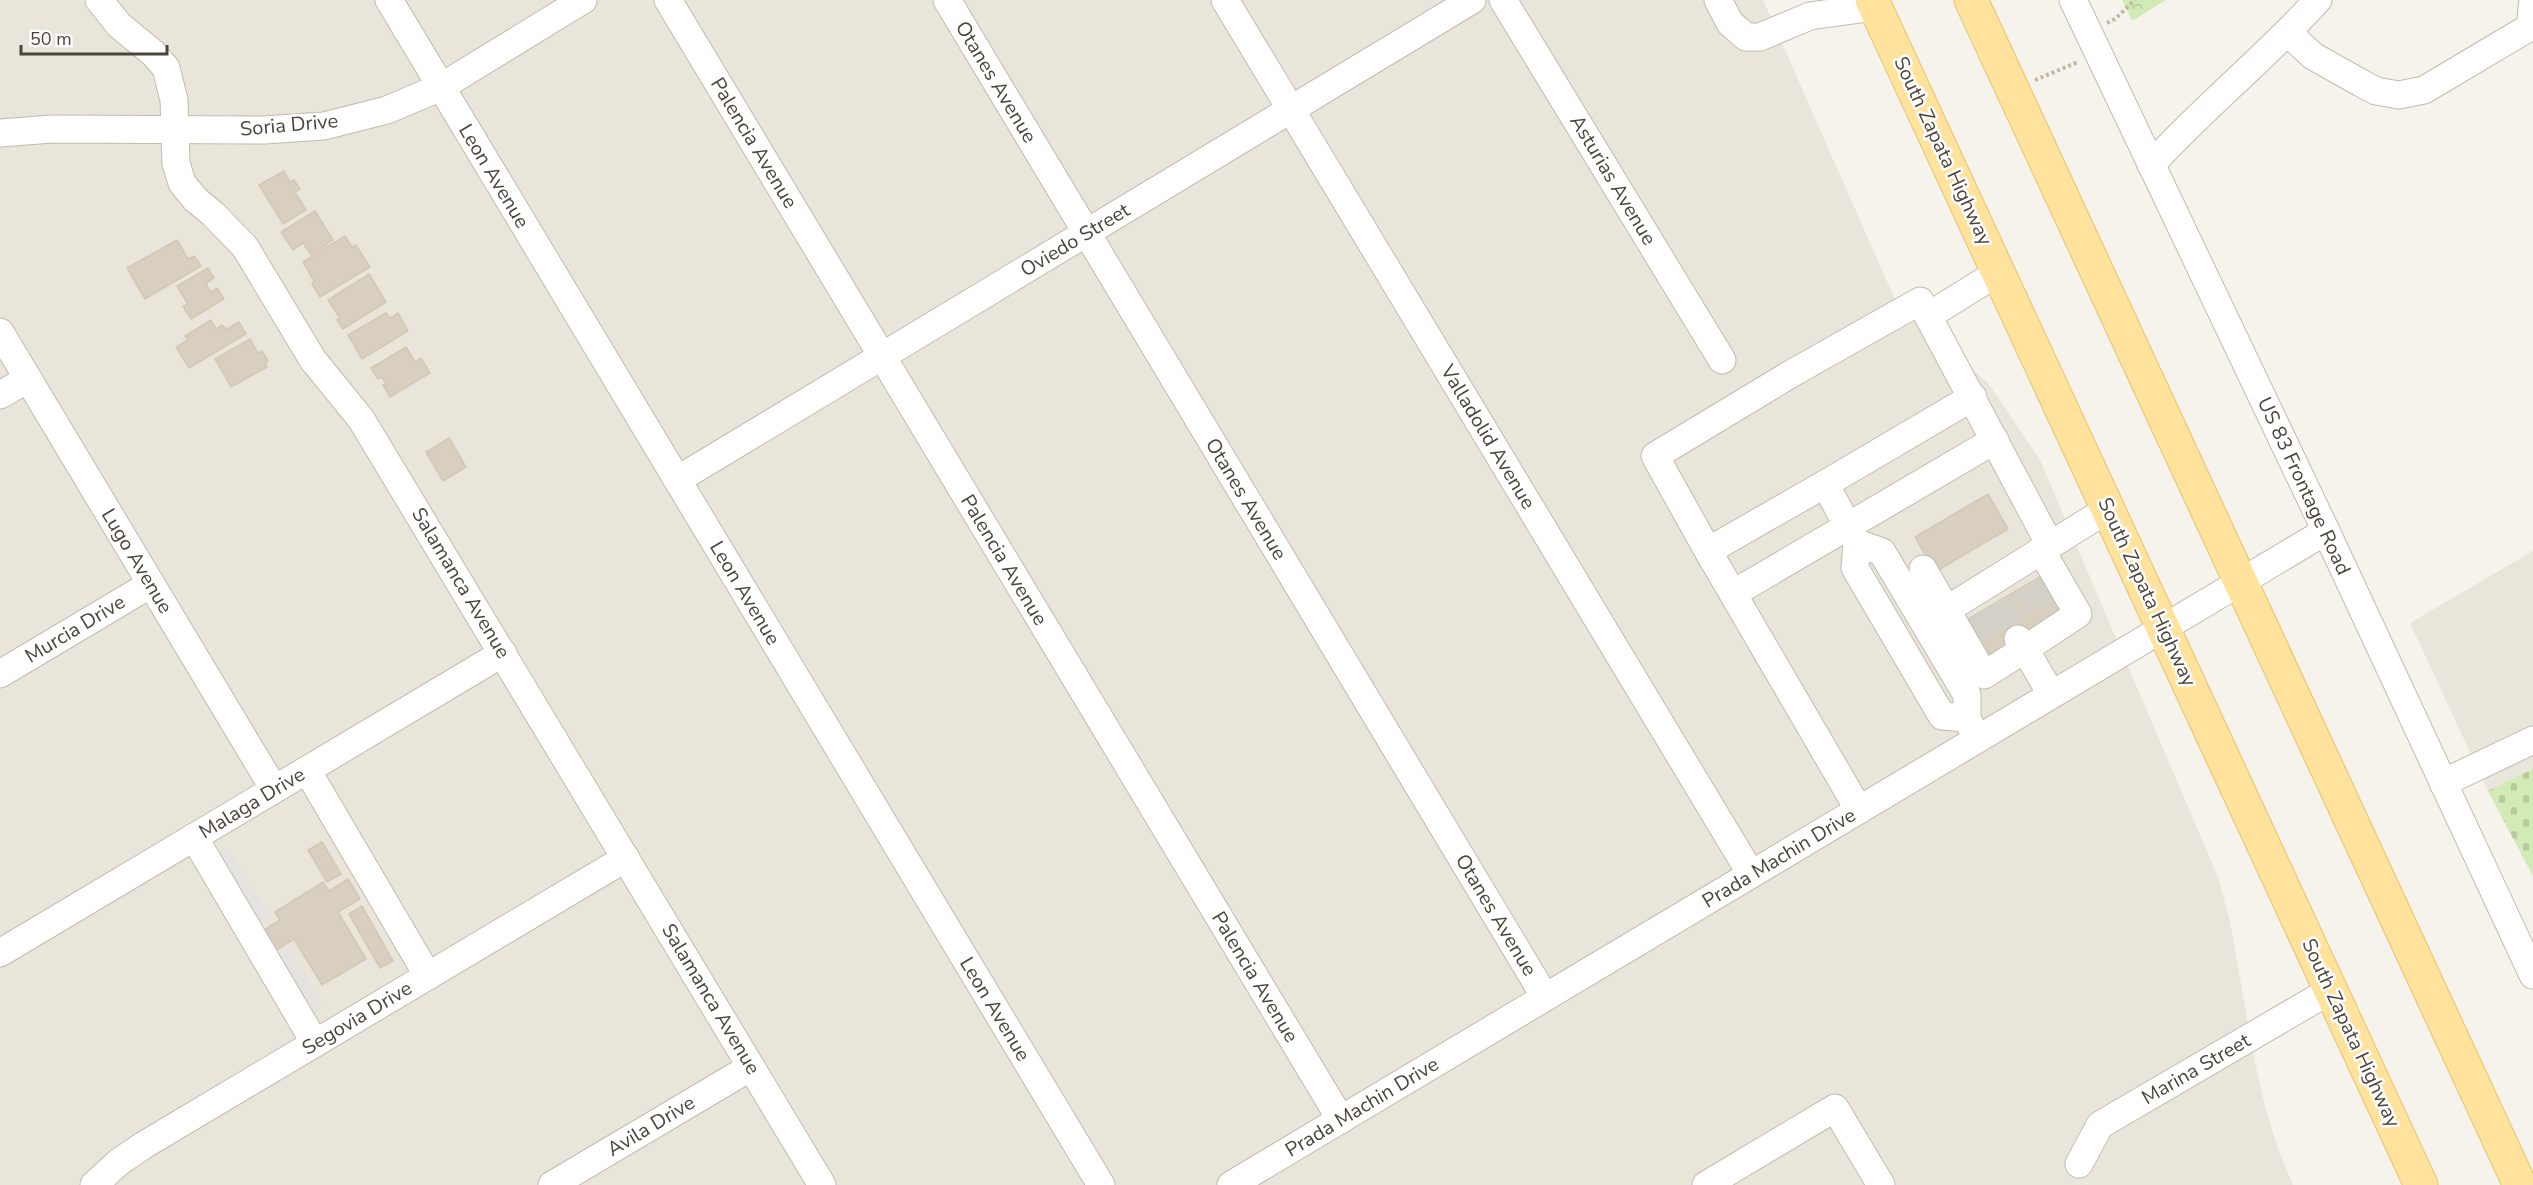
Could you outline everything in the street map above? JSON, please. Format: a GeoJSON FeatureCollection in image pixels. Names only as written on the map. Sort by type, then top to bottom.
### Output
{"type":"FeatureCollection","features":[{"type":"Feature","properties":{"kind":"main road"},"geometry":{"type":"LineString","coordinates":[[1971,0],[2520,1185]]}},
{"type":"Feature","properties":{"kind":"main road","name":"South Zapata Highway"},"geometry":{"type":"LineString","coordinates":[[1873,4],[2000,272],[2421,1185]]}},
{"type":"Feature","properties":{"kind":"street","name":"Salamanca Avenue"},"geometry":{"type":"LineString","coordinates":[[99,0],[119,25],[154,54],[166,68],[173,91],[176,163],[182,183],[195,200],[213,214],[245,247],[313,360],[361,418],[822,1185]]}},
{"type":"Feature","properties":{"kind":"street","name":"Leon Avenue"},"geometry":{"type":"LineString","coordinates":[[389,0],[1101,1185]]}},
{"type":"Feature","properties":{"kind":"street","name":"Soria Drive"},"geometry":{"type":"LineString","coordinates":[[0,133],[52,129],[264,130],[324,126],[387,110],[441,87],[583,0]]}},
{"type":"Feature","properties":{"kind":"street","name":"Palencia Avenue"},"geometry":{"type":"LineString","coordinates":[[668,0],[1341,1120]]}},
{"type":"Feature","properties":{"kind":"street","name":"Otanes Avenue"},"geometry":{"type":"LineString","coordinates":[[947,0],[1545,997]]}},
{"type":"Feature","properties":{"kind":"street","name":"Valladolid Avenue"},"geometry":{"type":"LineString","coordinates":[[1225,0],[1751,874]]}},
{"type":"Feature","properties":{"kind":"street","name":"Oviedo Street"},"geometry":{"type":"LineString","coordinates":[[677,480],[1472,0]]}},
{"type":"Feature","properties":{"kind":"street","name":"Asturias Avenue"},"geometry":{"type":"LineString","coordinates":[[1503,0],[1722,360]]}},
{"type":"Feature","properties":{"kind":"street"},"geometry":{"type":"LineString","coordinates":[[1718,0],[1730,23],[1746,37],[1760,38],[1810,16],[1873,4]]}},
{"type":"Feature","properties":{"kind":"street","name":"US 83 Frontage Road"},"geometry":{"type":"LineString","coordinates":[[2073,0],[2326,531],[2533,975]]}},
{"type":"Feature","properties":{"kind":"street"},"geometry":{"type":"LineString","coordinates":[[2151,165],[2184,129],[2288,33],[2318,0]]}},
{"type":"Feature","properties":{"kind":"street"},"geometry":{"type":"LineString","coordinates":[[2288,33],[2313,56],[2361,83],[2376,91],[2399,95],[2424,90],[2530,27],[2532,0]]}},
{"type":"Feature","properties":{"kind":"street"},"geometry":{"type":"LineString","coordinates":[[1928,316],[2000,272]]}},
{"type":"Feature","properties":{"kind":"street"},"geometry":{"type":"LineString","coordinates":[[1859,810],[1655,456],[1789,375],[1920,301],[1995,440],[2078,614],[2051,625],[2012,650],[1984,675],[1975,602]]}},
{"type":"Feature","properties":{"kind":"street","name":"Lugo Avenue"},"geometry":{"type":"LineString","coordinates":[[0,332],[274,789]]}},
{"type":"Feature","properties":{"kind":"street"},"geometry":{"type":"LineString","coordinates":[[0,395],[28,379]]}},
{"type":"Feature","properties":{"kind":"street"},"geometry":{"type":"LineString","coordinates":[[1708,551],[1973,397]]}},
{"type":"Feature","properties":{"kind":"street"},"geometry":{"type":"LineString","coordinates":[[1734,593],[1853,535],[1995,440]]}},
{"type":"Feature","properties":{"kind":"street"},"geometry":{"type":"LineString","coordinates":[[1825,484],[1853,535],[1855,567],[1942,716],[1972,729]]}},
{"type":"Feature","properties":{"kind":"street"},"geometry":{"type":"LineString","coordinates":[[1975,602],[2021,575],[2046,547],[2108,508]]}},
{"type":"Feature","properties":{"kind":"street","name":"Prada Machin Drive"},"geometry":{"type":"LineString","coordinates":[[1231,1185],[1859,810],[1972,729],[2051,694],[2326,531]]}},
{"type":"Feature","properties":{"kind":"street"},"geometry":{"type":"LineString","coordinates":[[1923,569],[1975,602]]}},
{"type":"Feature","properties":{"kind":"street","name":"Murcia Drive"},"geometry":{"type":"LineString","coordinates":[[0,674],[151,584]]}},
{"type":"Feature","properties":{"kind":"street"},"geometry":{"type":"LineString","coordinates":[[2012,650],[2051,694]]}},
{"type":"Feature","properties":{"kind":"street","name":"Malaga Drive"},"geometry":{"type":"LineString","coordinates":[[0,953],[503,652]]}},
{"type":"Feature","properties":{"kind":"street"},"geometry":{"type":"LineString","coordinates":[[2443,783],[2533,740]]}},
{"type":"Feature","properties":{"kind":"street"},"geometry":{"type":"LineString","coordinates":[[307,770],[428,976]]}},
{"type":"Feature","properties":{"kind":"street"},"geometry":{"type":"LineString","coordinates":[[194,837],[315,1043]]}},
{"type":"Feature","properties":{"kind":"street","name":"Segovia Drive"},"geometry":{"type":"LineString","coordinates":[[94,1185],[119,1162],[144,1145],[626,858]]}},
{"type":"Feature","properties":{"kind":"street","name":"Marina Street"},"geometry":{"type":"LineString","coordinates":[[2079,1164],[2100,1125],[2331,990]]}},
{"type":"Feature","properties":{"kind":"street","name":"Avila Drive"},"geometry":{"type":"LineString","coordinates":[[552,1185],[751,1067]]}},
{"type":"Feature","properties":{"kind":"street"},"geometry":{"type":"LineString","coordinates":[[1706,1185],[1835,1108],[1881,1185]]}},
{"type":"Feature","properties":{"kind":"path"},"geometry":{"type":"LineString","coordinates":[[2012,89],[2092,42],[2135,0]]}},
{"type":"Feature","properties":{"kind":"shaded area"},"geometry":{"type":"Polygon","coordinates":[[[0,0],[1763,0],[1896,302],[1988,383],[2040,460],[2218,877],[2230,922],[2265,1106],[2277,1146],[2293,1185],[0,1185],[0,0]]]}},
{"type":"Feature","properties":{"kind":"shaded area"},"geometry":{"type":"Polygon","coordinates":[[[2533,551],[2533,876],[2488,791],[2410,623],[2533,551]]]}},
{"type":"Feature","properties":{"kind":"shaded area"},"geometry":{"type":"Polygon","coordinates":[[[228,846],[270,915],[255,925],[212,856],[228,846]]]}},
{"type":"Feature","properties":{"kind":"shaded area"},"geometry":{"type":"Polygon","coordinates":[[[289,948],[325,1008],[309,1017],[274,957],[289,948]]]}},
{"type":"Feature","properties":{"kind":"green space"},"geometry":{"type":"Polygon","coordinates":[[[2122,0],[2166,0],[2132,21],[2122,0]]]}},
{"type":"Feature","properties":{"kind":"green space"},"geometry":{"type":"Polygon","coordinates":[[[2533,769],[2533,876],[2488,791],[2533,769]]]}},
{"type":"Feature","properties":{"kind":"building"},"geometry":{"type":"Polygon","coordinates":[[[284,171],[290,182],[294,180],[300,189],[295,192],[306,210],[283,224],[259,185],[284,171]]]}},
{"type":"Feature","properties":{"kind":"building"},"geometry":{"type":"Polygon","coordinates":[[[315,211],[333,240],[311,255],[303,243],[293,250],[281,232],[315,211]]]}},
{"type":"Feature","properties":{"kind":"building"},"geometry":{"type":"Polygon","coordinates":[[[345,236],[352,247],[356,245],[370,267],[320,297],[303,262],[345,236]]]}},
{"type":"Feature","properties":{"kind":"building"},"geometry":{"type":"Polygon","coordinates":[[[177,240],[188,259],[194,256],[201,266],[145,299],[127,268],[177,240]]]}},
{"type":"Feature","properties":{"kind":"building"},"geometry":{"type":"Polygon","coordinates":[[[208,268],[214,278],[206,283],[210,292],[217,288],[224,299],[191,319],[183,306],[188,304],[177,286],[208,268]]]}},
{"type":"Feature","properties":{"kind":"building"},"geometry":{"type":"Polygon","coordinates":[[[369,274],[386,302],[343,329],[337,320],[340,318],[328,300],[369,274]]]}},
{"type":"Feature","properties":{"kind":"building"},"geometry":{"type":"Polygon","coordinates":[[[386,313],[390,318],[398,313],[408,331],[362,359],[348,335],[386,313]]]}},
{"type":"Feature","properties":{"kind":"building"},"geometry":{"type":"Polygon","coordinates":[[[211,320],[216,329],[222,325],[227,329],[239,322],[246,334],[189,368],[176,347],[188,340],[185,336],[211,320]]]}},
{"type":"Feature","properties":{"kind":"building"},"geometry":{"type":"Polygon","coordinates":[[[250,339],[258,353],[262,351],[268,361],[265,363],[267,367],[231,387],[215,359],[250,339]]]}},
{"type":"Feature","properties":{"kind":"building"},"geometry":{"type":"Polygon","coordinates":[[[406,347],[415,362],[421,358],[430,373],[390,397],[383,385],[386,384],[382,377],[378,379],[371,368],[406,347]]]}},
{"type":"Feature","properties":{"kind":"building"},"geometry":{"type":"Polygon","coordinates":[[[449,438],[466,467],[443,481],[426,452],[449,438]]]}},
{"type":"Feature","properties":{"kind":"building"},"geometry":{"type":"Polygon","coordinates":[[[1988,494],[2008,529],[1935,572],[1915,537],[1988,494]]]}},
{"type":"Feature","properties":{"kind":"building"},"geometry":{"type":"Polygon","coordinates":[[[2043,575],[2065,612],[1982,660],[1961,623],[2043,575]]]}},
{"type":"Feature","properties":{"kind":"building"},"geometry":{"type":"Polygon","coordinates":[[[322,842],[341,874],[327,882],[308,850],[322,842]]]}},
{"type":"Feature","properties":{"kind":"building"},"geometry":{"type":"Polygon","coordinates":[[[348,879],[360,899],[338,912],[366,959],[322,985],[294,939],[273,952],[261,932],[280,920],[275,912],[323,882],[329,891],[348,879]]]}},
{"type":"Feature","properties":{"kind":"building"},"geometry":{"type":"Polygon","coordinates":[[[362,906],[393,961],[380,968],[349,914],[362,906]]]}},
{"type":"Feature","properties":{"kind":"tunnel"},"geometry":{"type":"LineString","coordinates":[[2027,584],[2049,622]]}},
{"type":"Feature","properties":{"kind":"tunnel"},"geometry":{"type":"LineString","coordinates":[[1997,602],[2018,639]]}},
{"type":"Feature","properties":{"kind":"tunnel"},"geometry":{"type":"LineString","coordinates":[[1977,614],[1999,651]]}}]}
